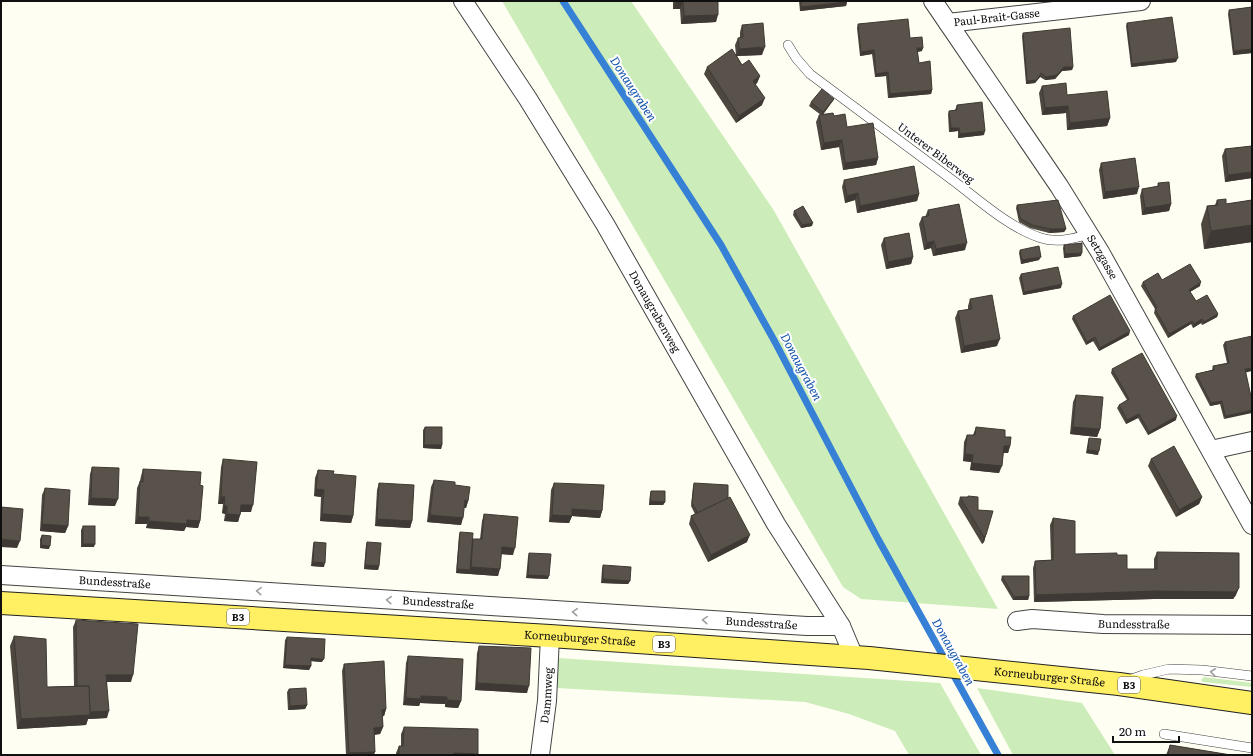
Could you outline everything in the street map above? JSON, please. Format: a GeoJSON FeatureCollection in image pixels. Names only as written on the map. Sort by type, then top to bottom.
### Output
{"type":"FeatureCollection","features":[{"type":"Feature","properties":{"kind":"main road","name":"Korneuburger Straße"},"geometry":{"type":"LineString","coordinates":[[1,603],[550,636],[862,658],[1119,684],[1252,703]]}},
{"type":"Feature","properties":{"kind":"street","name":"Donaugrabenweg"},"geometry":{"type":"LineString","coordinates":[[463,1],[528,99],[590,199],[776,524],[841,626]]}},
{"type":"Feature","properties":{"kind":"street","name":"Setzgasse"},"geometry":{"type":"LineString","coordinates":[[933,1],[1059,186],[1118,282],[1252,525]]}},
{"type":"Feature","properties":{"kind":"street","name":"Paul-Brait-Gasse"},"geometry":{"type":"LineString","coordinates":[[948,23],[1141,1]]}},
{"type":"Feature","properties":{"kind":"street"},"geometry":{"type":"LineString","coordinates":[[1211,450],[1252,441]]}},
{"type":"Feature","properties":{"kind":"street","name":"Bundesstraße"},"geometry":{"type":"LineString","coordinates":[[1,575],[807,626],[841,626]]}},
{"type":"Feature","properties":{"kind":"street","name":"Bundesstraße"},"geometry":{"type":"LineString","coordinates":[[1017,621],[1032,619],[1103,624],[1252,625]]}},
{"type":"Feature","properties":{"kind":"street"},"geometry":{"type":"LineString","coordinates":[[841,626],[862,658]]}},
{"type":"Feature","properties":{"kind":"street","name":"Dammweg"},"geometry":{"type":"LineString","coordinates":[[540,755],[547,701],[550,636]]}},
{"type":"Feature","properties":{"kind":"lane","name":"Unterer Biberweg"},"geometry":{"type":"LineString","coordinates":[[788,45],[796,58],[810,74],[991,209],[1023,230],[1042,239],[1054,241],[1072,239],[1088,234]]}},
{"type":"Feature","properties":{"kind":"lane"},"geometry":{"type":"LineString","coordinates":[[1119,684],[1143,675],[1169,670],[1202,670],[1252,676]]}},
{"type":"Feature","properties":{"kind":"lane"},"geometry":{"type":"LineString","coordinates":[[1164,734],[1252,748]]}},
{"type":"Feature","properties":{"kind":"green space"},"geometry":{"type":"Polygon","coordinates":[[[502,1],[631,1],[773,209],[998,609],[861,599],[843,587],[502,1]]]}},
{"type":"Feature","properties":{"kind":"green space"},"geometry":{"type":"Polygon","coordinates":[[[558,658],[940,683],[981,755],[909,755],[895,731],[849,714],[805,702],[557,688],[558,658]]]}},
{"type":"Feature","properties":{"kind":"green space"},"geometry":{"type":"Polygon","coordinates":[[[1204,677],[1252,683],[1252,687],[1203,682],[1201,680],[1204,677]]]}},
{"type":"Feature","properties":{"kind":"green space"},"geometry":{"type":"Polygon","coordinates":[[[977,688],[1082,703],[1115,755],[1013,755],[977,688]]]}},
{"type":"Feature","properties":{"kind":"building"},"geometry":{"type":"Polygon","coordinates":[[[676,1],[718,1],[718,15],[684,16],[683,2],[676,1]]]}},
{"type":"Feature","properties":{"kind":"building"},"geometry":{"type":"Polygon","coordinates":[[[801,1],[847,1],[847,2],[801,7],[801,1]]]}},
{"type":"Feature","properties":{"kind":"building"},"geometry":{"type":"Polygon","coordinates":[[[1252,7],[1252,49],[1234,51],[1229,10],[1252,7]]]}},
{"type":"Feature","properties":{"kind":"building"},"geometry":{"type":"Polygon","coordinates":[[[1172,17],[1178,58],[1132,64],[1127,23],[1172,17]]]}},
{"type":"Feature","properties":{"kind":"building"},"geometry":{"type":"Polygon","coordinates":[[[908,19],[910,38],[922,37],[923,48],[917,48],[919,63],[930,61],[932,90],[890,94],[888,72],[876,74],[874,50],[861,52],[858,24],[908,19]]]}},
{"type":"Feature","properties":{"kind":"building"},"geometry":{"type":"Polygon","coordinates":[[[763,23],[765,47],[739,49],[738,38],[743,37],[742,25],[763,23]]]}},
{"type":"Feature","properties":{"kind":"building"},"geometry":{"type":"Polygon","coordinates":[[[1070,28],[1073,67],[1064,67],[1057,75],[1046,77],[1041,73],[1037,80],[1027,81],[1023,33],[1070,28]]]}},
{"type":"Feature","properties":{"kind":"building"},"geometry":{"type":"Polygon","coordinates":[[[732,49],[742,65],[749,60],[760,76],[753,81],[765,98],[739,116],[707,67],[732,49]]]}},
{"type":"Feature","properties":{"kind":"building"},"geometry":{"type":"Polygon","coordinates":[[[1066,83],[1067,95],[1107,91],[1110,118],[1070,123],[1068,106],[1045,108],[1042,86],[1066,83]]]}},
{"type":"Feature","properties":{"kind":"building"},"geometry":{"type":"Polygon","coordinates":[[[822,89],[834,99],[823,112],[811,102],[822,89]]]}},
{"type":"Feature","properties":{"kind":"building"},"geometry":{"type":"Polygon","coordinates":[[[982,102],[985,131],[960,134],[959,128],[951,128],[949,111],[957,110],[957,105],[982,102]]]}},
{"type":"Feature","properties":{"kind":"building"},"geometry":{"type":"Polygon","coordinates":[[[833,113],[834,116],[845,114],[847,127],[873,123],[878,158],[845,163],[842,140],[824,143],[819,115],[833,113]]]}},
{"type":"Feature","properties":{"kind":"building"},"geometry":{"type":"Polygon","coordinates":[[[1252,146],[1252,172],[1228,175],[1225,149],[1252,146]]]}},
{"type":"Feature","properties":{"kind":"building"},"geometry":{"type":"Polygon","coordinates":[[[1135,158],[1139,187],[1105,192],[1101,163],[1135,158]]]}},
{"type":"Feature","properties":{"kind":"building"},"geometry":{"type":"Polygon","coordinates":[[[914,166],[919,194],[860,206],[858,193],[847,196],[844,180],[914,166]]]}},
{"type":"Feature","properties":{"kind":"building"},"geometry":{"type":"Polygon","coordinates":[[[1169,182],[1171,204],[1145,208],[1142,189],[1159,186],[1158,183],[1169,182]]]}},
{"type":"Feature","properties":{"kind":"building"},"geometry":{"type":"Polygon","coordinates":[[[1226,199],[1226,204],[1252,200],[1252,225],[1211,231],[1207,206],[1218,205],[1217,200],[1226,199]]]}},
{"type":"Feature","properties":{"kind":"building"},"geometry":{"type":"Polygon","coordinates":[[[1058,200],[1066,229],[1050,229],[1032,225],[1020,218],[1017,205],[1058,200]]]}},
{"type":"Feature","properties":{"kind":"building"},"geometry":{"type":"Polygon","coordinates":[[[959,204],[967,243],[936,249],[934,241],[927,243],[922,217],[929,216],[928,210],[959,204]]]}},
{"type":"Feature","properties":{"kind":"building"},"geometry":{"type":"Polygon","coordinates":[[[803,206],[813,223],[802,225],[794,211],[803,206]]]}},
{"type":"Feature","properties":{"kind":"building"},"geometry":{"type":"Polygon","coordinates":[[[909,233],[913,257],[888,262],[884,238],[909,233]]]}},
{"type":"Feature","properties":{"kind":"building"},"geometry":{"type":"Polygon","coordinates":[[[1082,243],[1082,253],[1065,254],[1064,245],[1082,243]]]}},
{"type":"Feature","properties":{"kind":"building"},"geometry":{"type":"Polygon","coordinates":[[[1039,246],[1041,257],[1022,260],[1020,250],[1039,246]]]}},
{"type":"Feature","properties":{"kind":"building"},"geometry":{"type":"Polygon","coordinates":[[[1190,264],[1201,282],[1189,290],[1196,301],[1207,295],[1218,314],[1204,322],[1202,319],[1194,324],[1192,321],[1169,334],[1155,309],[1157,308],[1143,282],[1158,273],[1162,280],[1190,264]]]}},
{"type":"Feature","properties":{"kind":"building"},"geometry":{"type":"Polygon","coordinates":[[[1058,267],[1062,284],[1024,292],[1021,274],[1058,267]]]}},
{"type":"Feature","properties":{"kind":"building"},"geometry":{"type":"Polygon","coordinates":[[[992,295],[1000,339],[964,346],[958,311],[972,309],[970,299],[992,295]]]}},
{"type":"Feature","properties":{"kind":"building"},"geometry":{"type":"Polygon","coordinates":[[[1110,295],[1130,331],[1100,348],[1095,337],[1087,342],[1073,316],[1110,295]]]}},
{"type":"Feature","properties":{"kind":"building"},"geometry":{"type":"Polygon","coordinates":[[[1252,336],[1252,368],[1245,369],[1252,401],[1252,410],[1225,416],[1222,401],[1211,403],[1196,374],[1214,370],[1213,366],[1229,363],[1225,342],[1252,336]]]}},
{"type":"Feature","properties":{"kind":"building"},"geometry":{"type":"Polygon","coordinates":[[[1142,353],[1177,416],[1149,432],[1139,414],[1127,420],[1119,405],[1129,399],[1112,369],[1142,353]]]}},
{"type":"Feature","properties":{"kind":"building"},"geometry":{"type":"Polygon","coordinates":[[[1076,395],[1103,397],[1100,429],[1073,427],[1076,395]]]}},
{"type":"Feature","properties":{"kind":"building"},"geometry":{"type":"Polygon","coordinates":[[[425,427],[442,427],[442,445],[424,445],[425,427]]]}},
{"type":"Feature","properties":{"kind":"building"},"geometry":{"type":"Polygon","coordinates":[[[976,427],[1005,430],[1005,437],[1011,437],[1010,446],[1004,446],[1002,466],[972,463],[973,455],[965,454],[967,435],[975,435],[976,427]]]}},
{"type":"Feature","properties":{"kind":"building"},"geometry":{"type":"Polygon","coordinates":[[[1089,438],[1101,439],[1099,451],[1088,450],[1089,438]]]}},
{"type":"Feature","properties":{"kind":"building"},"geometry":{"type":"Polygon","coordinates":[[[1174,446],[1202,497],[1179,510],[1151,459],[1174,446]]]}},
{"type":"Feature","properties":{"kind":"building"},"geometry":{"type":"Polygon","coordinates":[[[223,459],[257,462],[253,505],[241,505],[240,515],[227,514],[227,506],[224,506],[225,497],[221,497],[223,459]]]}},
{"type":"Feature","properties":{"kind":"building"},"geometry":{"type":"Polygon","coordinates":[[[92,467],[119,468],[118,499],[91,498],[92,467]]]}},
{"type":"Feature","properties":{"kind":"building"},"geometry":{"type":"Polygon","coordinates":[[[143,469],[201,472],[200,485],[203,486],[200,521],[187,520],[187,524],[149,521],[149,517],[138,517],[140,481],[143,482],[143,469]]]}},
{"type":"Feature","properties":{"kind":"building"},"geometry":{"type":"Polygon","coordinates":[[[318,470],[334,471],[333,474],[356,476],[353,516],[322,514],[324,490],[316,489],[318,470]]]}},
{"type":"Feature","properties":{"kind":"building"},"geometry":{"type":"Polygon","coordinates":[[[434,480],[455,482],[455,485],[470,487],[468,501],[465,500],[463,518],[430,515],[434,480]]]}},
{"type":"Feature","properties":{"kind":"building"},"geometry":{"type":"Polygon","coordinates":[[[379,483],[414,485],[412,521],[377,519],[379,483]]]}},
{"type":"Feature","properties":{"kind":"building"},"geometry":{"type":"Polygon","coordinates":[[[554,483],[604,485],[602,511],[572,509],[572,516],[552,515],[554,483]]]}},
{"type":"Feature","properties":{"kind":"building"},"geometry":{"type":"Polygon","coordinates":[[[694,483],[728,485],[728,498],[698,513],[692,503],[694,483]]]}},
{"type":"Feature","properties":{"kind":"building"},"geometry":{"type":"Polygon","coordinates":[[[45,488],[70,490],[68,526],[42,524],[45,488]]]}},
{"type":"Feature","properties":{"kind":"building"},"geometry":{"type":"Polygon","coordinates":[[[651,491],[665,491],[665,502],[650,501],[651,491]]]}},
{"type":"Feature","properties":{"kind":"building"},"geometry":{"type":"Polygon","coordinates":[[[730,497],[750,535],[711,555],[691,516],[730,497]]]}},
{"type":"Feature","properties":{"kind":"building"},"geometry":{"type":"Polygon","coordinates":[[[960,497],[978,497],[978,510],[993,511],[986,535],[984,537],[960,497]]]}},
{"type":"Feature","properties":{"kind":"building"},"geometry":{"type":"Polygon","coordinates":[[[1,507],[23,509],[20,541],[1,539],[1,507]]]}},
{"type":"Feature","properties":{"kind":"building"},"geometry":{"type":"Polygon","coordinates":[[[484,514],[518,517],[515,548],[502,547],[500,569],[471,567],[473,539],[482,539],[484,514]]]}},
{"type":"Feature","properties":{"kind":"building"},"geometry":{"type":"Polygon","coordinates":[[[1053,518],[1075,521],[1075,554],[1117,553],[1117,555],[1127,555],[1127,569],[1157,569],[1157,552],[1239,553],[1239,588],[1235,592],[1157,591],[1036,595],[1035,561],[1053,560],[1053,518]]]}},
{"type":"Feature","properties":{"kind":"building"},"geometry":{"type":"Polygon","coordinates":[[[83,526],[95,526],[95,544],[83,544],[83,526]]]}},
{"type":"Feature","properties":{"kind":"building"},"geometry":{"type":"Polygon","coordinates":[[[460,532],[473,533],[470,570],[457,569],[460,532]]]}},
{"type":"Feature","properties":{"kind":"building"},"geometry":{"type":"Polygon","coordinates":[[[42,535],[51,536],[50,546],[41,545],[42,535]]]}},
{"type":"Feature","properties":{"kind":"building"},"geometry":{"type":"Polygon","coordinates":[[[314,542],[326,543],[325,563],[313,562],[314,542]]]}},
{"type":"Feature","properties":{"kind":"building"},"geometry":{"type":"Polygon","coordinates":[[[367,542],[381,543],[379,566],[365,565],[367,542]]]}},
{"type":"Feature","properties":{"kind":"building"},"geometry":{"type":"Polygon","coordinates":[[[529,553],[551,554],[549,576],[528,575],[529,553]]]}},
{"type":"Feature","properties":{"kind":"building"},"geometry":{"type":"Polygon","coordinates":[[[603,565],[631,567],[630,581],[603,579],[603,565]]]}},
{"type":"Feature","properties":{"kind":"building"},"geometry":{"type":"Polygon","coordinates":[[[1002,576],[1029,576],[1029,596],[1014,597],[1002,576]]]}},
{"type":"Feature","properties":{"kind":"building"},"geometry":{"type":"Polygon","coordinates":[[[76,620],[138,624],[133,675],[106,675],[109,711],[90,712],[89,686],[77,686],[76,620]]]}},
{"type":"Feature","properties":{"kind":"building"},"geometry":{"type":"Polygon","coordinates":[[[14,636],[46,639],[47,687],[89,686],[90,715],[21,719],[14,636]]]}},
{"type":"Feature","properties":{"kind":"building"},"geometry":{"type":"Polygon","coordinates":[[[287,637],[325,639],[324,659],[311,658],[311,666],[285,665],[287,637]]]}},
{"type":"Feature","properties":{"kind":"building"},"geometry":{"type":"Polygon","coordinates":[[[479,646],[531,648],[529,686],[477,683],[479,646]]]}},
{"type":"Feature","properties":{"kind":"building"},"geometry":{"type":"Polygon","coordinates":[[[408,656],[463,659],[461,701],[447,700],[447,697],[421,696],[421,699],[406,698],[408,656]]]}},
{"type":"Feature","properties":{"kind":"building"},"geometry":{"type":"Polygon","coordinates":[[[384,661],[386,709],[382,710],[383,727],[374,728],[375,752],[349,753],[344,664],[384,661]]]}},
{"type":"Feature","properties":{"kind":"building"},"geometry":{"type":"Polygon","coordinates":[[[306,688],[307,705],[290,706],[289,689],[306,688]]]}},
{"type":"Feature","properties":{"kind":"building"},"geometry":{"type":"Polygon","coordinates":[[[404,727],[478,729],[478,754],[454,753],[454,755],[399,755],[399,746],[403,746],[404,727]]]}},
{"type":"Feature","properties":{"kind":"building"},"geometry":{"type":"Polygon","coordinates":[[[1170,745],[1231,755],[1168,755],[1170,745]]]}},
{"type":"Feature","properties":{"kind":"waterway","name":"Donaugraben"},"geometry":{"type":"LineString","coordinates":[[563,1],[721,245],[775,342],[878,539],[998,755]]}}]}
